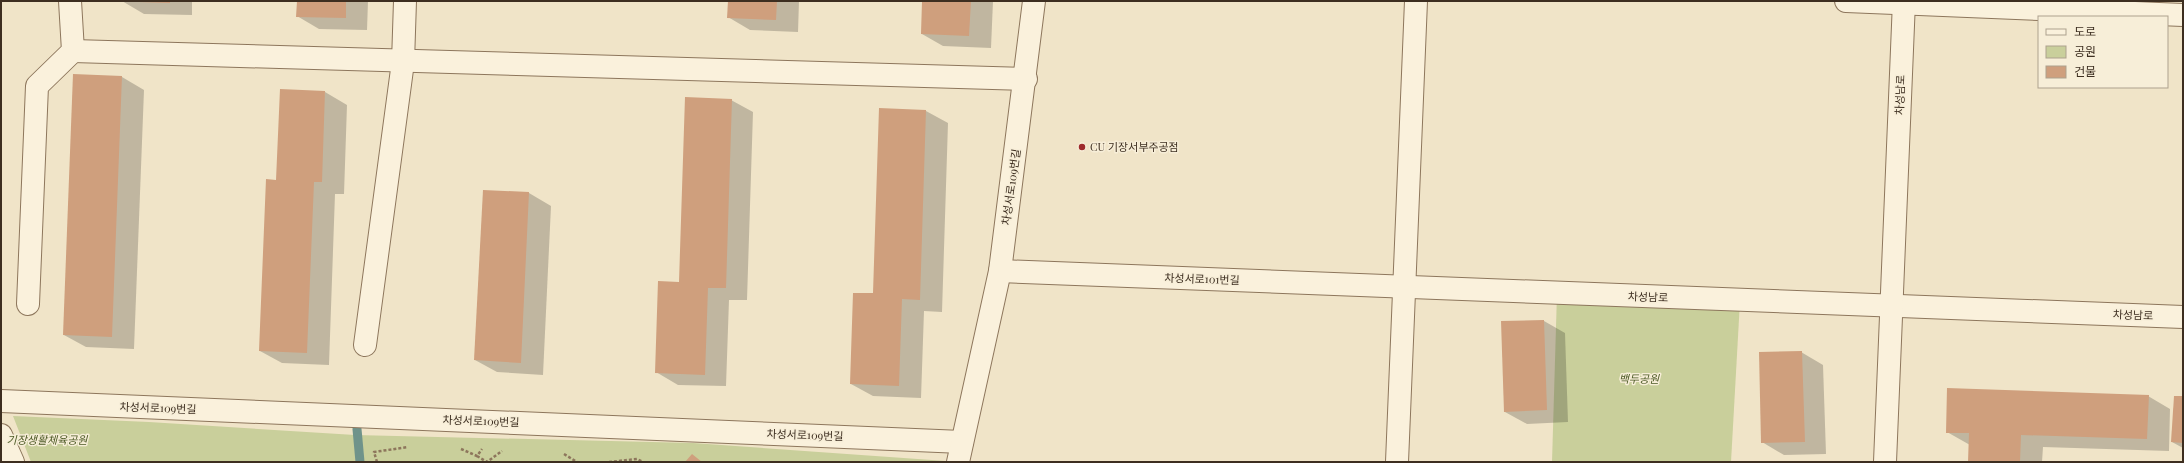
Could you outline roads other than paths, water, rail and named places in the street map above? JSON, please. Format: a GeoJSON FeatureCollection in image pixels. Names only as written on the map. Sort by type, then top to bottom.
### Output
{"type":"FeatureCollection","features":[{"type":"Feature","properties":{"kind":"street"},"geometry":{"type":"LineString","coordinates":[[70,1],[73,51]]}},
{"type":"Feature","properties":{"kind":"street"},"geometry":{"type":"LineString","coordinates":[[365,345],[403,62],[405,1]]}},
{"type":"Feature","properties":{"kind":"street","name":"차성서로109번길"},"geometry":{"type":"LineString","coordinates":[[1,401],[960,452],[1000,271],[1026,79],[1034,1]]}},
{"type":"Feature","properties":{"kind":"street"},"geometry":{"type":"LineString","coordinates":[[1397,462],[1416,1]]}},
{"type":"Feature","properties":{"kind":"street"},"geometry":{"type":"LineString","coordinates":[[1846,1],[1904,2],[2183,15]]}},
{"type":"Feature","properties":{"kind":"street","name":"차성남로"},"geometry":{"type":"LineString","coordinates":[[1885,462],[1904,2]]}},
{"type":"Feature","properties":{"kind":"street"},"geometry":{"type":"LineString","coordinates":[[28,304],[37,86],[73,51],[403,62],[1026,79]]}},
{"type":"Feature","properties":{"kind":"street","name":"차성서로101번길"},"geometry":{"type":"LineString","coordinates":[[1000,271],[1404,287]]}},
{"type":"Feature","properties":{"kind":"street","name":"차성남로"},"geometry":{"type":"LineString","coordinates":[[1404,287],[2183,317]]}},
{"type":"Feature","properties":{"kind":"street"},"geometry":{"type":"LineString","coordinates":[[1,435],[13,462]]}},
{"type":"Feature","properties":{"kind":"waterway"},"geometry":{"type":"LineString","coordinates":[[357,429],[360,462]]}},
{"type":"Feature","properties":{"kind":"place","name":"CU 기장서부주공점"},"geometry":{"type":"Point","coordinates":[1082,147]}},
{"type":"Feature","properties":{"kind":"park label","name":"백두공원"},"geometry":{"type":"Point","coordinates":[1639,379]}},
{"type":"Feature","properties":{"kind":"park label","name":"기장생활체육공원"},"geometry":{"type":"Point","coordinates":[47,440]}}]}
